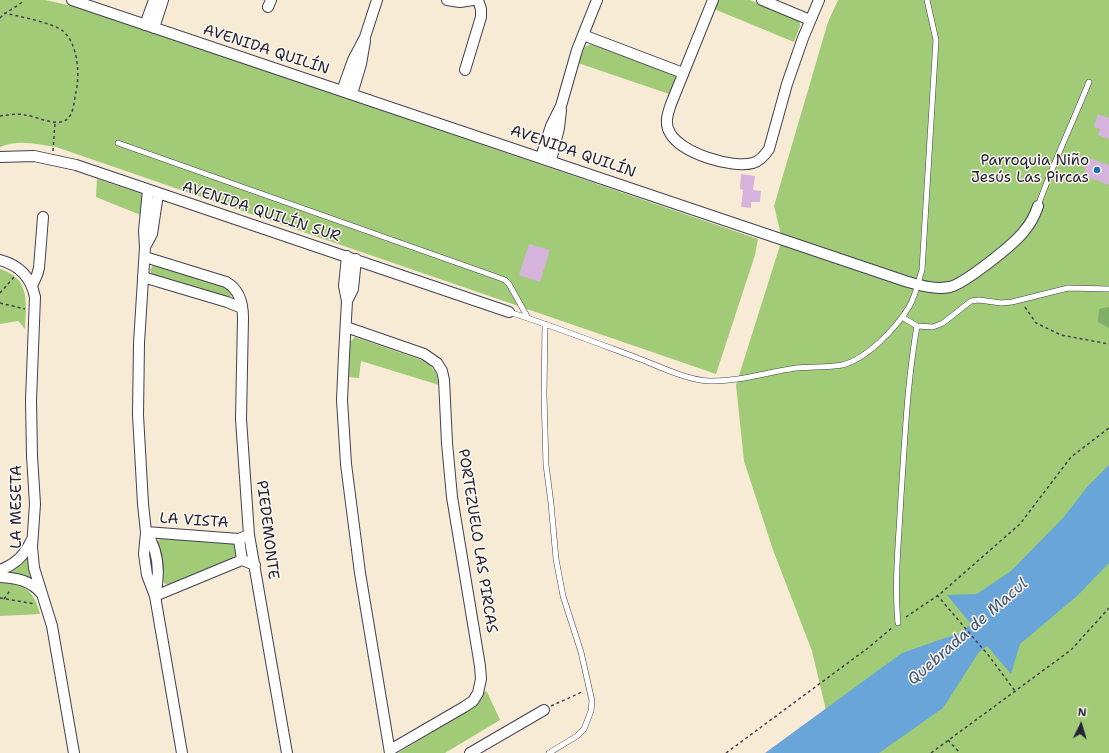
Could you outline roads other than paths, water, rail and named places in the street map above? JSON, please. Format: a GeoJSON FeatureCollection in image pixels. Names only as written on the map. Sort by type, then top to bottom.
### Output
{"type":"FeatureCollection","features":[{"type":"Feature","properties":{"kind":"street","name":"AVENIDA QUILÍN"},"geometry":{"type":"LineString","coordinates":[[72,0],[918,285],[938,288],[958,284],[1018,238],[1026,230],[1038,206]]}},
{"type":"Feature","properties":{"kind":"street"},"geometry":{"type":"LineString","coordinates":[[150,27],[154,0]]}},
{"type":"Feature","properties":{"kind":"street"},"geometry":{"type":"LineString","coordinates":[[150,27],[163,0]]}},
{"type":"Feature","properties":{"kind":"street"},"geometry":{"type":"LineString","coordinates":[[342,91],[353,60],[365,37],[377,0]]}},
{"type":"Feature","properties":{"kind":"street"},"geometry":{"type":"LineString","coordinates":[[447,0],[460,2],[473,0]]}},
{"type":"Feature","properties":{"kind":"street"},"geometry":{"type":"LineString","coordinates":[[465,70],[481,17],[481,9],[478,0]]}},
{"type":"Feature","properties":{"kind":"street"},"geometry":{"type":"LineString","coordinates":[[546,159],[559,128],[561,106],[583,35],[597,0]]}},
{"type":"Feature","properties":{"kind":"street"},"geometry":{"type":"LineString","coordinates":[[713,0],[667,116],[668,127],[674,139],[689,149],[718,161],[746,164],[757,161],[766,154],[771,145],[787,84],[810,20],[819,0]]}},
{"type":"Feature","properties":{"kind":"street"},"geometry":{"type":"LineString","coordinates":[[762,0],[810,20]]}},
{"type":"Feature","properties":{"kind":"street"},"geometry":{"type":"LineString","coordinates":[[583,35],[683,73]]}},
{"type":"Feature","properties":{"kind":"street"},"geometry":{"type":"LineString","coordinates":[[352,94],[363,55],[365,37]]}},
{"type":"Feature","properties":{"kind":"street","name":"AVENIDA QUILÍN SUR"},"geometry":{"type":"LineString","coordinates":[[0,157],[24,156],[52,159],[76,165],[158,194],[351,257],[509,312]]}},
{"type":"Feature","properties":{"kind":"street"},"geometry":{"type":"LineString","coordinates":[[148,190],[144,231],[145,252],[138,391],[138,439],[146,532],[151,541],[157,559],[158,577],[155,596],[182,753]]}},
{"type":"Feature","properties":{"kind":"street"},"geometry":{"type":"LineString","coordinates":[[145,252],[152,234],[158,194]]}},
{"type":"Feature","properties":{"kind":"street","name":"LA MESETA"},"geometry":{"type":"LineString","coordinates":[[42,217],[40,259],[38,272],[32,286],[35,297],[31,400],[32,456],[36,504],[32,553],[34,568],[47,606],[54,636],[74,753]]}},
{"type":"Feature","properties":{"kind":"street","name":"PIEDEMONTE"},"geometry":{"type":"LineString","coordinates":[[145,252],[226,282],[237,292],[242,308],[241,419],[249,535],[287,753]]}},
{"type":"Feature","properties":{"kind":"street","name":"PORTEZUELO LAS PIRCAS"},"geometry":{"type":"LineString","coordinates":[[346,327],[429,357],[437,363],[443,375],[445,385],[447,443],[452,497],[476,635],[481,673],[480,689],[473,701],[390,752],[360,573],[346,471],[342,400],[346,327],[348,301],[353,289],[351,257]]}},
{"type":"Feature","properties":{"kind":"street"},"geometry":{"type":"LineString","coordinates":[[21,270],[33,267],[40,259]]}},
{"type":"Feature","properties":{"kind":"street"},"geometry":{"type":"LineString","coordinates":[[0,260],[10,263],[21,270],[28,277],[32,286]]}},
{"type":"Feature","properties":{"kind":"street"},"geometry":{"type":"LineString","coordinates":[[143,277],[227,302],[242,308]]}},
{"type":"Feature","properties":{"kind":"street","name":"LA VISTA"},"geometry":{"type":"LineString","coordinates":[[146,532],[240,539],[249,535]]}},
{"type":"Feature","properties":{"kind":"street","name":"LA VISTA"},"geometry":{"type":"LineString","coordinates":[[240,539],[242,560]]}},
{"type":"Feature","properties":{"kind":"street"},"geometry":{"type":"LineString","coordinates":[[0,570],[20,558],[32,540]]}},
{"type":"Feature","properties":{"kind":"street"},"geometry":{"type":"LineString","coordinates":[[155,596],[242,560],[255,565]]}},
{"type":"Feature","properties":{"kind":"street"},"geometry":{"type":"LineString","coordinates":[[0,577],[14,578],[25,581],[35,586],[43,595]]}},
{"type":"Feature","properties":{"kind":"street"},"geometry":{"type":"LineString","coordinates":[[470,753],[544,710]]}},
{"type":"Feature","properties":{"kind":"lane"},"geometry":{"type":"LineString","coordinates":[[509,312],[683,375],[707,381],[738,379],[785,369],[841,365],[870,351],[902,317],[910,306],[922,270],[936,40],[927,0]]}},
{"type":"Feature","properties":{"kind":"lane"},"geometry":{"type":"LineString","coordinates":[[1038,206],[1047,180],[1066,139],[1089,82]]}},
{"type":"Feature","properties":{"kind":"lane"},"geometry":{"type":"LineString","coordinates":[[118,143],[505,280],[509,284],[528,318]]}},
{"type":"Feature","properties":{"kind":"lane"},"geometry":{"type":"LineString","coordinates":[[902,317],[917,326],[933,327],[943,323],[971,301],[979,300],[1001,303],[1021,300],[1068,288],[1109,289]]}},
{"type":"Feature","properties":{"kind":"lane"},"geometry":{"type":"LineString","coordinates":[[545,324],[544,395],[546,465],[556,559],[563,596],[581,652],[592,701],[591,711],[584,728],[576,736],[549,753]]}},
{"type":"Feature","properties":{"kind":"lane"},"geometry":{"type":"LineString","coordinates":[[898,623],[896,590],[905,416],[917,326]]}},
{"type":"Feature","properties":{"kind":"water","name":"Quebrada de Macul"},"geometry":{"type":"Polygon","coordinates":[[[1109,465],[1109,563],[1077,596],[1020,644],[1011,674],[987,646],[979,652],[943,708],[879,753],[765,753],[902,653],[962,632],[971,624],[947,595],[977,594],[1011,571],[1063,518],[1088,486],[1109,465]]]}},
{"type":"Feature","properties":{"kind":"place","name":"Parroquia Niño Jesús Las Pircas"},"geometry":{"type":"Point","coordinates":[1097,170]}}]}
